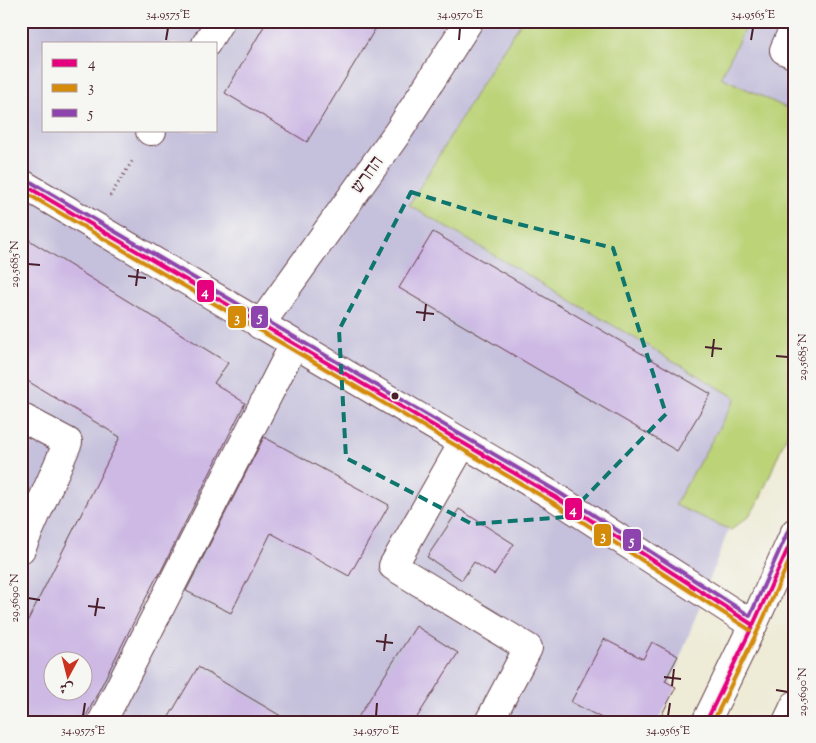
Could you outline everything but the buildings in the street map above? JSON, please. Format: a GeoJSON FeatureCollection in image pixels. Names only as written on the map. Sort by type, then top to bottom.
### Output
{"type":"FeatureCollection","features":[{"type":"Feature","properties":{"kind":"street"},"geometry":{"type":"LineString","coordinates":[[207,42],[220,21]]}},
{"type":"Feature","properties":{"kind":"street","name":"החרש"},"geometry":{"type":"LineString","coordinates":[[260,324],[398,132],[469,21]]}},
{"type":"Feature","properties":{"kind":"street"},"geometry":{"type":"LineString","coordinates":[[795,25],[784,50],[795,55]]}},
{"type":"Feature","properties":{"kind":"street"},"geometry":{"type":"LineString","coordinates":[[21,183],[554,497],[753,624]]}},
{"type":"Feature","properties":{"kind":"street"},"geometry":{"type":"LineString","coordinates":[[102,722],[294,344]]}},
{"type":"Feature","properties":{"kind":"street"},"geometry":{"type":"LineString","coordinates":[[21,417],[68,442],[21,549]]}},
{"type":"Feature","properties":{"kind":"street"},"geometry":{"type":"LineString","coordinates":[[464,443],[394,566],[528,648],[489,722]]}},
{"type":"Feature","properties":{"kind":"street"},"geometry":{"type":"LineString","coordinates":[[706,722],[795,532]]}},
{"type":"Feature","properties":{"kind":"street"},"geometry":{"type":"LineString","coordinates":[[787,722],[795,705]]}},
{"type":"Feature","properties":{"kind":"path"},"geometry":{"type":"LineString","coordinates":[[91,225],[150,132]]}},
{"type":"Feature","properties":{"kind":"highlighted area"},"geometry":{"type":"Polygon","coordinates":[[[411,192],[491,217],[613,248],[666,414],[566,517],[472,524],[346,458],[339,330],[411,192]]]}},
{"type":"Feature","properties":{"kind":"shaded area"},"geometry":{"type":"Polygon","coordinates":[[[21,21],[795,21],[795,353],[656,722],[21,722],[21,21]]]}},
{"type":"Feature","properties":{"kind":"green space"},"geometry":{"type":"Polygon","coordinates":[[[522,21],[748,21],[721,77],[795,112],[795,415],[759,501],[748,517],[731,530],[675,505],[736,398],[409,205],[493,65],[522,21]]]}},
{"type":"Feature","properties":{"kind":"transit line","name":"5"},"geometry":{"type":"LineString","coordinates":[[24,178],[558,492],[750,616],[789,529]]}},
{"type":"Feature","properties":{"kind":"transit line","name":"4"},"geometry":{"type":"LineString","coordinates":[[21,183],[555,497],[753,625]]}},
{"type":"Feature","properties":{"kind":"transit line","name":"3"},"geometry":{"type":"LineString","coordinates":[[21,190],[552,502],[750,630]]}},
{"type":"Feature","properties":{"kind":"transit line","name":"4"},"geometry":{"type":"LineString","coordinates":[[706,722],[795,533]]}},
{"type":"Feature","properties":{"kind":"transit line","name":"3"},"geometry":{"type":"LineString","coordinates":[[713,722],[759,628],[795,548]]}}]}
